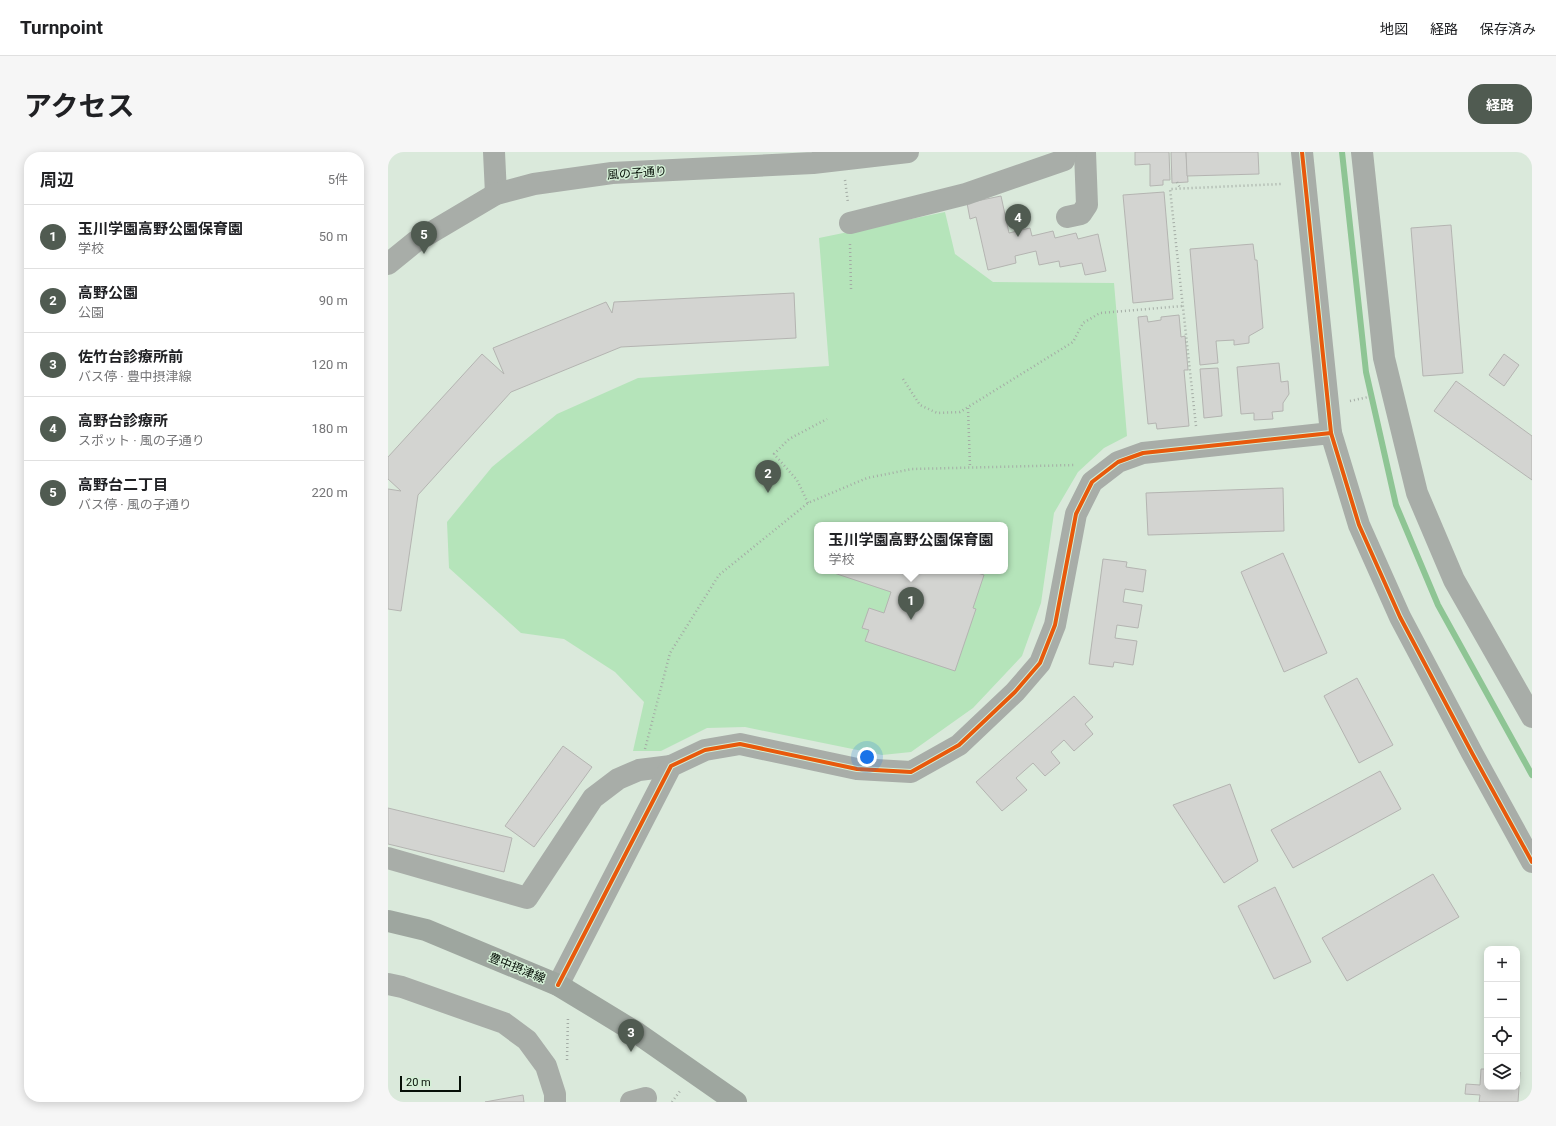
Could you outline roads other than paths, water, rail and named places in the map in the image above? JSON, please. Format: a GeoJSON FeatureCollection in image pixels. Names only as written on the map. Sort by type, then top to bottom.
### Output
{"type":"FeatureCollection","features":[{"type":"Feature","properties":{"kind":"main road","name":"豊中摂津線"},"geometry":{"type":"LineString","coordinates":[[388,921],[426,930],[558,985],[637,1033],[736,1102]]}},
{"type":"Feature","properties":{"kind":"street"},"geometry":{"type":"LineString","coordinates":[[494,152],[496,194]]}},
{"type":"Feature","properties":{"kind":"street","name":"風の子通り"},"geometry":{"type":"LineString","coordinates":[[388,264],[416,242],[496,194],[534,184],[612,173],[813,163],[908,152]]}},
{"type":"Feature","properties":{"kind":"street"},"geometry":{"type":"LineString","coordinates":[[850,223],[966,194],[1064,160],[1066,152]]}},
{"type":"Feature","properties":{"kind":"street"},"geometry":{"type":"LineString","coordinates":[[1067,217],[1081,214],[1087,205],[1085,152]]}},
{"type":"Feature","properties":{"kind":"street"},"geometry":{"type":"LineString","coordinates":[[1302,152],[1331,433],[1360,525],[1400,617],[1532,862]]}},
{"type":"Feature","properties":{"kind":"street"},"geometry":{"type":"LineString","coordinates":[[1362,152],[1384,358],[1417,493],[1454,580],[1532,717]]}},
{"type":"Feature","properties":{"kind":"street"},"geometry":{"type":"LineString","coordinates":[[388,858],[527,898],[593,798],[618,779],[639,770],[671,766],[705,750],[740,744],[856,769],[911,772],[959,745],[1015,692],[1040,662],[1055,625],[1076,514],[1092,482],[1118,462],[1143,453],[1331,433]]}},
{"type":"Feature","properties":{"kind":"street"},"geometry":{"type":"LineString","coordinates":[[558,985],[671,766]]}},
{"type":"Feature","properties":{"kind":"street"},"geometry":{"type":"LineString","coordinates":[[388,984],[402,987],[504,1024],[527,1040],[546,1066],[555,1094],[555,1102]]}},
{"type":"Feature","properties":{"kind":"waterway"},"geometry":{"type":"LineString","coordinates":[[1342,152],[1366,372],[1396,505],[1438,605],[1532,775]]}},
{"type":"Feature","properties":{"kind":"place","name":"高野台診療所"},"geometry":{"type":"Point","coordinates":[1018,237]}},
{"type":"Feature","properties":{"kind":"place","name":"高野台二丁目"},"geometry":{"type":"Point","coordinates":[424,254]}},
{"type":"Feature","properties":{"kind":"place","name":"高野公園"},"geometry":{"type":"Point","coordinates":[768,493]}},
{"type":"Feature","properties":{"kind":"place","name":"玉川学園高野公園保育園"},"geometry":{"type":"Point","coordinates":[911,620]}},
{"type":"Feature","properties":{"kind":"place","name":"佐竹台診療所前"},"geometry":{"type":"Point","coordinates":[631,1052]}}]}
